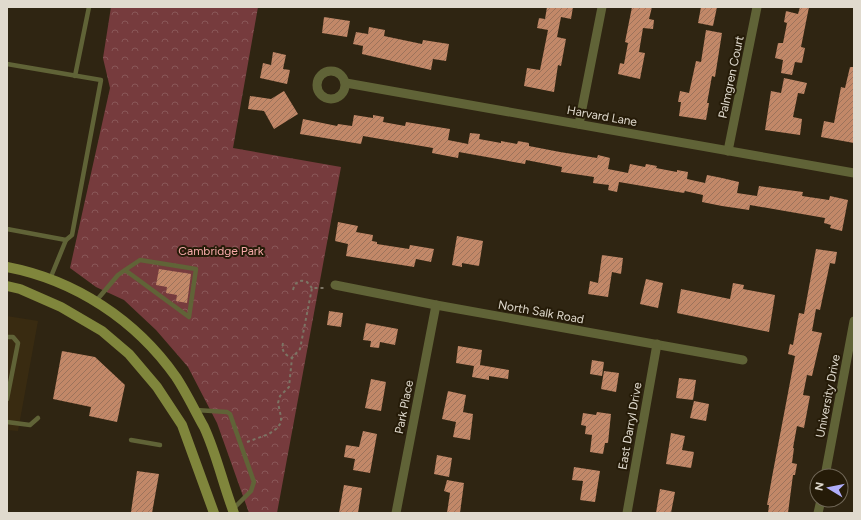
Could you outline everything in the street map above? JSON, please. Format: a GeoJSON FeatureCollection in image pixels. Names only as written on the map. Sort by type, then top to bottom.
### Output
{"type":"FeatureCollection","features":[{"type":"Feature","properties":{"kind":"main road"},"geometry":{"type":"LineString","coordinates":[[7,267],[33,272],[69,286],[106,307],[148,343],[176,377],[194,410],[217,459],[234,511]]}},
{"type":"Feature","properties":{"kind":"main road"},"geometry":{"type":"LineString","coordinates":[[7,286],[20,289],[61,307],[102,331],[129,354],[157,388],[182,425],[214,513]]}},
{"type":"Feature","properties":{"kind":"street"},"geometry":{"type":"LineString","coordinates":[[579,124],[602,7]]}},
{"type":"Feature","properties":{"kind":"street","name":"Palmgren Court"},"geometry":{"type":"LineString","coordinates":[[728,151],[757,7]]}},
{"type":"Feature","properties":{"kind":"street","name":"Harvard Lane"},"geometry":{"type":"LineString","coordinates":[[346,83],[854,173]]}},
{"type":"Feature","properties":{"kind":"street","name":"North Salk Road"},"geometry":{"type":"LineString","coordinates":[[335,285],[436,306],[744,360]]}},
{"type":"Feature","properties":{"kind":"street","name":"Park Place"},"geometry":{"type":"LineString","coordinates":[[396,513],[436,306]]}},
{"type":"Feature","properties":{"kind":"street","name":"University Drive"},"geometry":{"type":"LineString","coordinates":[[826,468],[854,321]]}},
{"type":"Feature","properties":{"kind":"street","name":"East Darryl Drive"},"geometry":{"type":"LineString","coordinates":[[627,513],[657,344]]}},
{"type":"Feature","properties":{"kind":"lane"},"geometry":{"type":"LineString","coordinates":[[75,76],[89,7]]}},
{"type":"Feature","properties":{"kind":"lane"},"geometry":{"type":"LineString","coordinates":[[7,64],[101,80],[72,235],[66,240],[50,279]]}},
{"type":"Feature","properties":{"kind":"lane"},"geometry":{"type":"LineString","coordinates":[[7,229],[66,240]]}},
{"type":"Feature","properties":{"kind":"lane"},"geometry":{"type":"LineString","coordinates":[[96,301],[118,274],[140,260],[196,269],[189,317],[125,270]]}},
{"type":"Feature","properties":{"kind":"lane"},"geometry":{"type":"LineString","coordinates":[[7,337],[13,337],[18,343],[7,399]]}},
{"type":"Feature","properties":{"kind":"lane"},"geometry":{"type":"LineString","coordinates":[[194,410],[227,412],[230,414],[254,482],[251,491],[234,511]]}},
{"type":"Feature","properties":{"kind":"lane"},"geometry":{"type":"LineString","coordinates":[[7,422],[30,426],[38,418]]}},
{"type":"Feature","properties":{"kind":"lane"},"geometry":{"type":"LineString","coordinates":[[131,440],[160,445]]}},
{"type":"Feature","properties":{"kind":"path"},"geometry":{"type":"LineString","coordinates":[[241,445],[268,434],[276,429],[281,423],[282,417],[278,403],[280,396],[289,386],[292,358],[300,349],[312,288],[308,282],[302,281],[296,284],[293,290]]}},
{"type":"Feature","properties":{"kind":"path"},"geometry":{"type":"LineString","coordinates":[[312,288],[327,288],[335,285]]}},
{"type":"Feature","properties":{"kind":"path"},"geometry":{"type":"LineString","coordinates":[[283,343],[283,350],[285,354],[292,358]]}},
{"type":"Feature","properties":{"kind":"shaded area"},"geometry":{"type":"Polygon","coordinates":[[[7,316],[38,321],[18,431],[7,430],[7,316]]]}},
{"type":"Feature","properties":{"kind":"green space","name":"Cambridge Park"},"geometry":{"type":"Polygon","coordinates":[[[111,7],[258,7],[233,148],[341,167],[277,513],[249,513],[217,423],[188,367],[156,330],[124,300],[96,287],[70,268],[110,88],[103,58],[111,7]]]}},
{"type":"Feature","properties":{"kind":"building"},"geometry":{"type":"Polygon","coordinates":[[[547,7],[573,7],[571,19],[561,17],[557,37],[566,39],[561,66],[558,65],[554,92],[524,86],[527,68],[540,70],[548,30],[537,28],[539,18],[545,19],[547,7]]]}},
{"type":"Feature","properties":{"kind":"building"},"geometry":{"type":"Polygon","coordinates":[[[632,7],[652,7],[649,19],[654,20],[653,29],[643,28],[639,52],[645,53],[640,79],[618,74],[620,63],[624,64],[628,43],[625,42],[632,7]]]}},
{"type":"Feature","properties":{"kind":"building"},"geometry":{"type":"Polygon","coordinates":[[[701,7],[717,7],[713,26],[698,23],[701,7]]]}},
{"type":"Feature","properties":{"kind":"building"},"geometry":{"type":"Polygon","coordinates":[[[800,7],[809,7],[801,47],[805,48],[802,63],[795,62],[792,75],[781,73],[783,60],[775,58],[778,43],[783,43],[787,23],[784,22],[786,11],[798,14],[800,7]]]}},
{"type":"Feature","properties":{"kind":"building"},"geometry":{"type":"Polygon","coordinates":[[[324,17],[350,21],[347,37],[322,33],[324,17]]]}},
{"type":"Feature","properties":{"kind":"building"},"geometry":{"type":"Polygon","coordinates":[[[369,27],[385,30],[384,36],[422,44],[423,40],[449,44],[446,61],[433,59],[431,70],[362,54],[363,46],[353,44],[356,32],[368,34],[369,27]]]}},
{"type":"Feature","properties":{"kind":"building"},"geometry":{"type":"Polygon","coordinates":[[[706,30],[722,33],[715,77],[712,76],[707,103],[709,103],[706,120],[679,116],[681,102],[678,102],[680,91],[689,93],[696,61],[701,62],[706,30]]]}},
{"type":"Feature","properties":{"kind":"building"},"geometry":{"type":"Polygon","coordinates":[[[273,52],[286,55],[283,69],[290,70],[287,84],[260,78],[263,63],[271,65],[273,52]]]}},
{"type":"Feature","properties":{"kind":"building"},"geometry":{"type":"Polygon","coordinates":[[[850,67],[854,67],[854,143],[821,137],[824,121],[834,123],[841,87],[845,88],[850,67]]]}},
{"type":"Feature","properties":{"kind":"building"},"geometry":{"type":"Polygon","coordinates":[[[784,78],[807,83],[804,94],[798,93],[793,117],[802,119],[800,135],[765,130],[771,91],[781,93],[784,78]]]}},
{"type":"Feature","properties":{"kind":"building"},"geometry":{"type":"Polygon","coordinates":[[[284,91],[298,114],[274,129],[264,111],[248,109],[250,96],[271,99],[284,91]]]}},
{"type":"Feature","properties":{"kind":"building"},"geometry":{"type":"Polygon","coordinates":[[[354,115],[373,118],[373,115],[384,117],[383,122],[405,126],[406,122],[450,129],[448,140],[468,144],[470,133],[480,134],[479,139],[501,143],[501,141],[517,144],[518,141],[529,143],[529,146],[560,152],[597,158],[598,155],[610,158],[608,169],[628,173],[630,164],[645,167],[646,164],[657,166],[656,168],[677,172],[677,170],[688,172],[687,179],[705,183],[707,175],[722,178],[739,182],[737,193],[757,196],[759,186],[803,192],[802,196],[829,200],[830,196],[848,200],[842,231],[830,228],[831,225],[824,223],[825,218],[750,205],[749,210],[722,206],[702,202],[703,195],[685,191],[684,193],[619,182],[617,192],[608,190],[609,185],[593,183],[594,177],[561,172],[562,167],[526,160],[525,164],[459,152],[458,158],[432,153],[433,148],[363,136],[361,144],[300,134],[303,119],[337,126],[338,124],[352,126],[354,115]]]}},
{"type":"Feature","properties":{"kind":"building"},"geometry":{"type":"Polygon","coordinates":[[[338,222],[358,226],[356,232],[373,235],[372,241],[377,242],[377,244],[409,249],[410,245],[434,249],[431,262],[416,259],[414,267],[346,256],[348,244],[335,241],[338,222]]]}},
{"type":"Feature","properties":{"kind":"building"},"geometry":{"type":"Polygon","coordinates":[[[457,236],[483,241],[479,266],[462,263],[462,267],[452,265],[457,236]]]}},
{"type":"Feature","properties":{"kind":"building"},"geometry":{"type":"Polygon","coordinates":[[[816,249],[837,252],[835,264],[830,263],[820,310],[816,309],[812,331],[822,333],[812,376],[807,375],[803,395],[810,396],[804,428],[797,426],[792,463],[797,464],[795,475],[793,475],[788,513],[768,513],[769,505],[767,505],[795,356],[788,354],[790,344],[793,345],[799,313],[804,314],[816,249]]]}},
{"type":"Feature","properties":{"kind":"building"},"geometry":{"type":"Polygon","coordinates":[[[602,255],[623,258],[621,274],[612,272],[608,297],[588,294],[590,281],[598,283],[602,255]]]}},
{"type":"Feature","properties":{"kind":"building"},"geometry":{"type":"Polygon","coordinates":[[[159,269],[191,274],[187,303],[176,301],[177,295],[166,293],[167,287],[156,285],[159,269]]]}},
{"type":"Feature","properties":{"kind":"building"},"geometry":{"type":"Polygon","coordinates":[[[646,279],[663,283],[658,308],[640,304],[646,279]]]}},
{"type":"Feature","properties":{"kind":"building"},"geometry":{"type":"Polygon","coordinates":[[[733,283],[744,285],[743,289],[775,295],[769,332],[677,313],[681,289],[730,299],[733,283]]]}},
{"type":"Feature","properties":{"kind":"building"},"geometry":{"type":"Polygon","coordinates":[[[329,311],[343,313],[341,327],[327,325],[329,311]]]}},
{"type":"Feature","properties":{"kind":"building"},"geometry":{"type":"Polygon","coordinates":[[[366,323],[398,329],[395,345],[380,342],[379,348],[370,347],[371,341],[363,340],[366,323]]]}},
{"type":"Feature","properties":{"kind":"building"},"geometry":{"type":"Polygon","coordinates":[[[458,346],[482,350],[480,365],[509,370],[508,379],[489,376],[489,380],[472,377],[474,366],[456,363],[458,346]]]}},
{"type":"Feature","properties":{"kind":"building"},"geometry":{"type":"Polygon","coordinates":[[[62,351],[95,357],[125,385],[117,422],[89,416],[91,407],[53,399],[62,351]]]}},
{"type":"Feature","properties":{"kind":"building"},"geometry":{"type":"Polygon","coordinates":[[[592,360],[604,362],[602,376],[590,374],[592,360]]]}},
{"type":"Feature","properties":{"kind":"building"},"geometry":{"type":"Polygon","coordinates":[[[604,371],[619,373],[616,392],[601,389],[604,371]]]}},
{"type":"Feature","properties":{"kind":"building"},"geometry":{"type":"Polygon","coordinates":[[[679,378],[696,380],[693,400],[676,398],[679,378]]]}},
{"type":"Feature","properties":{"kind":"building"},"geometry":{"type":"Polygon","coordinates":[[[371,379],[386,382],[381,411],[365,408],[371,379]]]}},
{"type":"Feature","properties":{"kind":"building"},"geometry":{"type":"Polygon","coordinates":[[[448,391],[466,395],[463,412],[473,414],[470,440],[453,437],[456,422],[442,419],[448,391]]]}},
{"type":"Feature","properties":{"kind":"building"},"geometry":{"type":"Polygon","coordinates":[[[694,401],[709,404],[706,421],[690,418],[694,401]]]}},
{"type":"Feature","properties":{"kind":"building"},"geometry":{"type":"Polygon","coordinates":[[[597,412],[611,414],[608,443],[605,443],[603,454],[590,452],[592,435],[585,434],[586,426],[581,425],[583,413],[596,415],[597,412]]]}},
{"type":"Feature","properties":{"kind":"building"},"geometry":{"type":"Polygon","coordinates":[[[363,431],[377,434],[370,473],[353,470],[355,459],[344,457],[346,445],[359,447],[363,431]]]}},
{"type":"Feature","properties":{"kind":"building"},"geometry":{"type":"Polygon","coordinates":[[[671,433],[685,436],[682,450],[694,452],[691,468],[666,464],[671,433]]]}},
{"type":"Feature","properties":{"kind":"building"},"geometry":{"type":"Polygon","coordinates":[[[437,455],[452,458],[449,477],[434,474],[437,455]]]}},
{"type":"Feature","properties":{"kind":"building"},"geometry":{"type":"Polygon","coordinates":[[[574,467],[600,471],[595,502],[580,500],[583,481],[572,480],[574,467]]]}},
{"type":"Feature","properties":{"kind":"building"},"geometry":{"type":"Polygon","coordinates":[[[137,471],[159,474],[152,513],[131,512],[137,471]]]}},
{"type":"Feature","properties":{"kind":"building"},"geometry":{"type":"Polygon","coordinates":[[[447,480],[464,483],[460,513],[447,513],[450,493],[444,491],[447,480]]]}},
{"type":"Feature","properties":{"kind":"building"},"geometry":{"type":"Polygon","coordinates":[[[344,485],[362,488],[358,513],[339,513],[344,485]]]}},
{"type":"Feature","properties":{"kind":"building"},"geometry":{"type":"Polygon","coordinates":[[[660,489],[675,492],[671,513],[656,513],[660,489]]]}}]}
